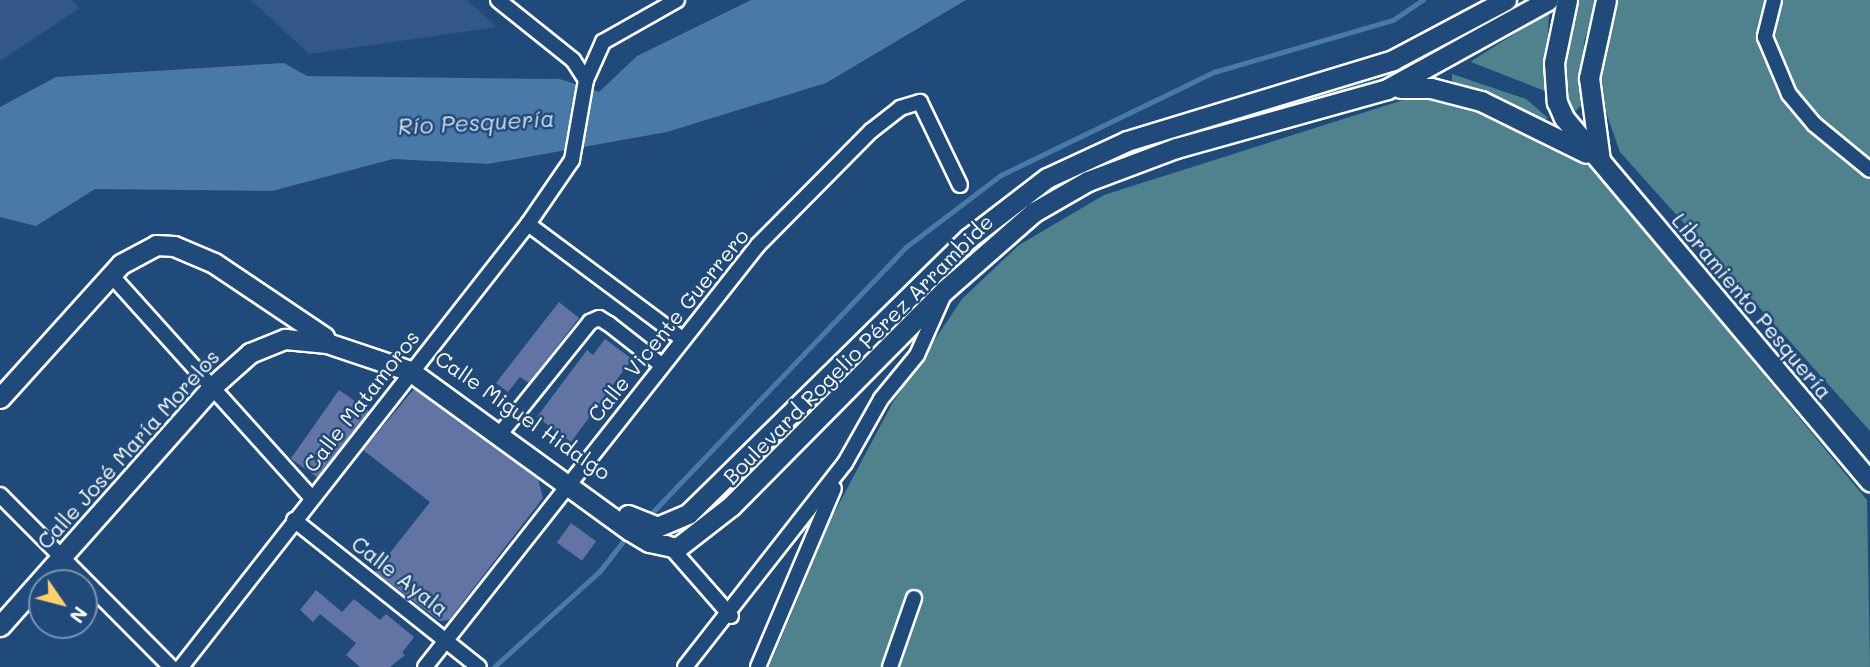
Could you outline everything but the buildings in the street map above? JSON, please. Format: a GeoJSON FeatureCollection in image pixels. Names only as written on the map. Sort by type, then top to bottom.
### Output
{"type":"FeatureCollection","features":[{"type":"Feature","properties":{"kind":"main road","name":"Boulevard Rogelio Pérez Arrambide"},"geometry":{"type":"LineString","coordinates":[[657,527],[679,520],[704,501],[932,274],[1010,205],[1086,158],[1393,60],[1506,0]]}},
{"type":"Feature","properties":{"kind":"main road","name":"Boulevard Rogelio Pérez Arrambide"},"geometry":{"type":"LineString","coordinates":[[669,548],[691,540],[731,506],[946,289],[1034,212],[1088,181],[1176,148],[1387,89],[1548,0]]}},
{"type":"Feature","properties":{"kind":"main road","name":"Libramiento Pesquería"},"geometry":{"type":"LineString","coordinates":[[1567,0],[1554,63],[1557,102],[1600,160],[1870,481]]}},
{"type":"Feature","properties":{"kind":"main road"},"geometry":{"type":"LineString","coordinates":[[1600,160],[1589,78],[1606,0]]}},
{"type":"Feature","properties":{"kind":"main road"},"geometry":{"type":"LineString","coordinates":[[1387,89],[1420,86],[1459,93],[1600,160]]}},
{"type":"Feature","properties":{"kind":"main road","name":"Calle Miguel Hidalgo"},"geometry":{"type":"LineString","coordinates":[[0,398],[111,275],[145,247],[174,246],[215,263],[309,330],[413,369]]}},
{"type":"Feature","properties":{"kind":"main road"},"geometry":{"type":"LineString","coordinates":[[932,274],[946,289]]}},
{"type":"Feature","properties":{"kind":"main road","name":"Calle José María Morelos"},"geometry":{"type":"LineString","coordinates":[[0,626],[213,386],[250,353],[285,339],[327,343],[413,369],[570,481],[629,530],[669,548]]}},
{"type":"Feature","properties":{"kind":"main road","name":"Calle Miguel Hidalgo"},"geometry":{"type":"LineString","coordinates":[[570,481],[637,521],[657,527]]}},
{"type":"Feature","properties":{"kind":"street"},"geometry":{"type":"LineString","coordinates":[[498,0],[573,60],[586,80]]}},
{"type":"Feature","properties":{"kind":"street"},"geometry":{"type":"LineString","coordinates":[[586,80],[603,42],[677,0]]}},
{"type":"Feature","properties":{"kind":"street"},"geometry":{"type":"LineString","coordinates":[[1774,0],[1765,37],[1789,94],[1814,124],[1870,170]]}},
{"type":"Feature","properties":{"kind":"street","name":"Calle Matamoros"},"geometry":{"type":"LineString","coordinates":[[181,667],[528,223],[572,160],[586,80]]}},
{"type":"Feature","properties":{"kind":"street","name":"Calle Vicente Guerrero"},"geometry":{"type":"LineString","coordinates":[[425,667],[681,338],[823,176],[871,131],[917,101],[927,111],[960,185]]}},
{"type":"Feature","properties":{"kind":"street"},"geometry":{"type":"LineString","coordinates":[[528,223],[681,338]]}},
{"type":"Feature","properties":{"kind":"street"},"geometry":{"type":"LineString","coordinates":[[111,275],[312,498]]}},
{"type":"Feature","properties":{"kind":"street"},"geometry":{"type":"LineString","coordinates":[[685,667],[731,616],[842,467],[881,399],[917,355],[946,289]]}},
{"type":"Feature","properties":{"kind":"street"},"geometry":{"type":"LineString","coordinates":[[502,431],[590,323],[599,318],[660,364]]}},
{"type":"Feature","properties":{"kind":"street"},"geometry":{"type":"LineString","coordinates":[[758,667],[842,467]]}},
{"type":"Feature","properties":{"kind":"street"},"geometry":{"type":"LineString","coordinates":[[0,495],[171,667]]}},
{"type":"Feature","properties":{"kind":"street","name":"Calle Ayala"},"geometry":{"type":"LineString","coordinates":[[294,520],[447,638],[479,667]]}},
{"type":"Feature","properties":{"kind":"street"},"geometry":{"type":"LineString","coordinates":[[657,527],[669,548],[731,616]]}},
{"type":"Feature","properties":{"kind":"street"},"geometry":{"type":"LineString","coordinates":[[890,667],[914,598]]}},
{"type":"Feature","properties":{"kind":"shaded area"},"geometry":{"type":"Polygon","coordinates":[[[0,0],[71,0],[80,8],[0,61],[0,0]]]}},
{"type":"Feature","properties":{"kind":"shaded area"},"geometry":{"type":"Polygon","coordinates":[[[251,0],[467,0],[497,27],[309,54],[251,0]]]}},
{"type":"Feature","properties":{"kind":"green space"},"geometry":{"type":"Polygon","coordinates":[[[1576,0],[1599,0],[1584,41],[1581,105],[1574,113],[1563,101],[1560,56],[1576,0]]]}},
{"type":"Feature","properties":{"kind":"green space"},"geometry":{"type":"Polygon","coordinates":[[[1619,0],[1870,0],[1870,431],[1620,152],[1606,112],[1599,58],[1619,0]]]}},
{"type":"Feature","properties":{"kind":"green space"},"geometry":{"type":"Polygon","coordinates":[[[1549,12],[1545,91],[1471,62],[1473,60],[1549,12]]]}},
{"type":"Feature","properties":{"kind":"green space"},"geometry":{"type":"Polygon","coordinates":[[[1408,71],[1012,220],[972,253],[1030,196],[1123,149],[1408,71]]]}},
{"type":"Feature","properties":{"kind":"green space"},"geometry":{"type":"Polygon","coordinates":[[[1452,74],[1526,99],[1548,118],[1543,120],[1452,81],[1452,74]]]}},
{"type":"Feature","properties":{"kind":"green space"},"geometry":{"type":"Polygon","coordinates":[[[1419,95],[1493,113],[1594,169],[1867,500],[1870,667],[769,667],[833,515],[893,402],[962,299],[1019,245],[1104,195],[1419,95]]]}},
{"type":"Feature","properties":{"kind":"green space"},"geometry":{"type":"Polygon","coordinates":[[[886,337],[747,479],[707,516],[745,478],[756,459],[867,349],[886,337]]]}},
{"type":"Feature","properties":{"kind":"water","name":"Río Pesquería"},"geometry":{"type":"Polygon","coordinates":[[[751,0],[966,0],[826,83],[667,132],[488,164],[393,159],[272,191],[95,189],[36,226],[0,217],[0,107],[56,77],[284,63],[307,76],[560,79],[599,92],[637,56],[751,0]]]}},
{"type":"Feature","properties":{"kind":"waterway"},"geometry":{"type":"LineString","coordinates":[[648,517],[906,247],[1001,175],[1214,72],[1393,20],[1423,0]]}},
{"type":"Feature","properties":{"kind":"waterway"},"geometry":{"type":"LineString","coordinates":[[494,667],[600,571],[622,543]]}}]}
